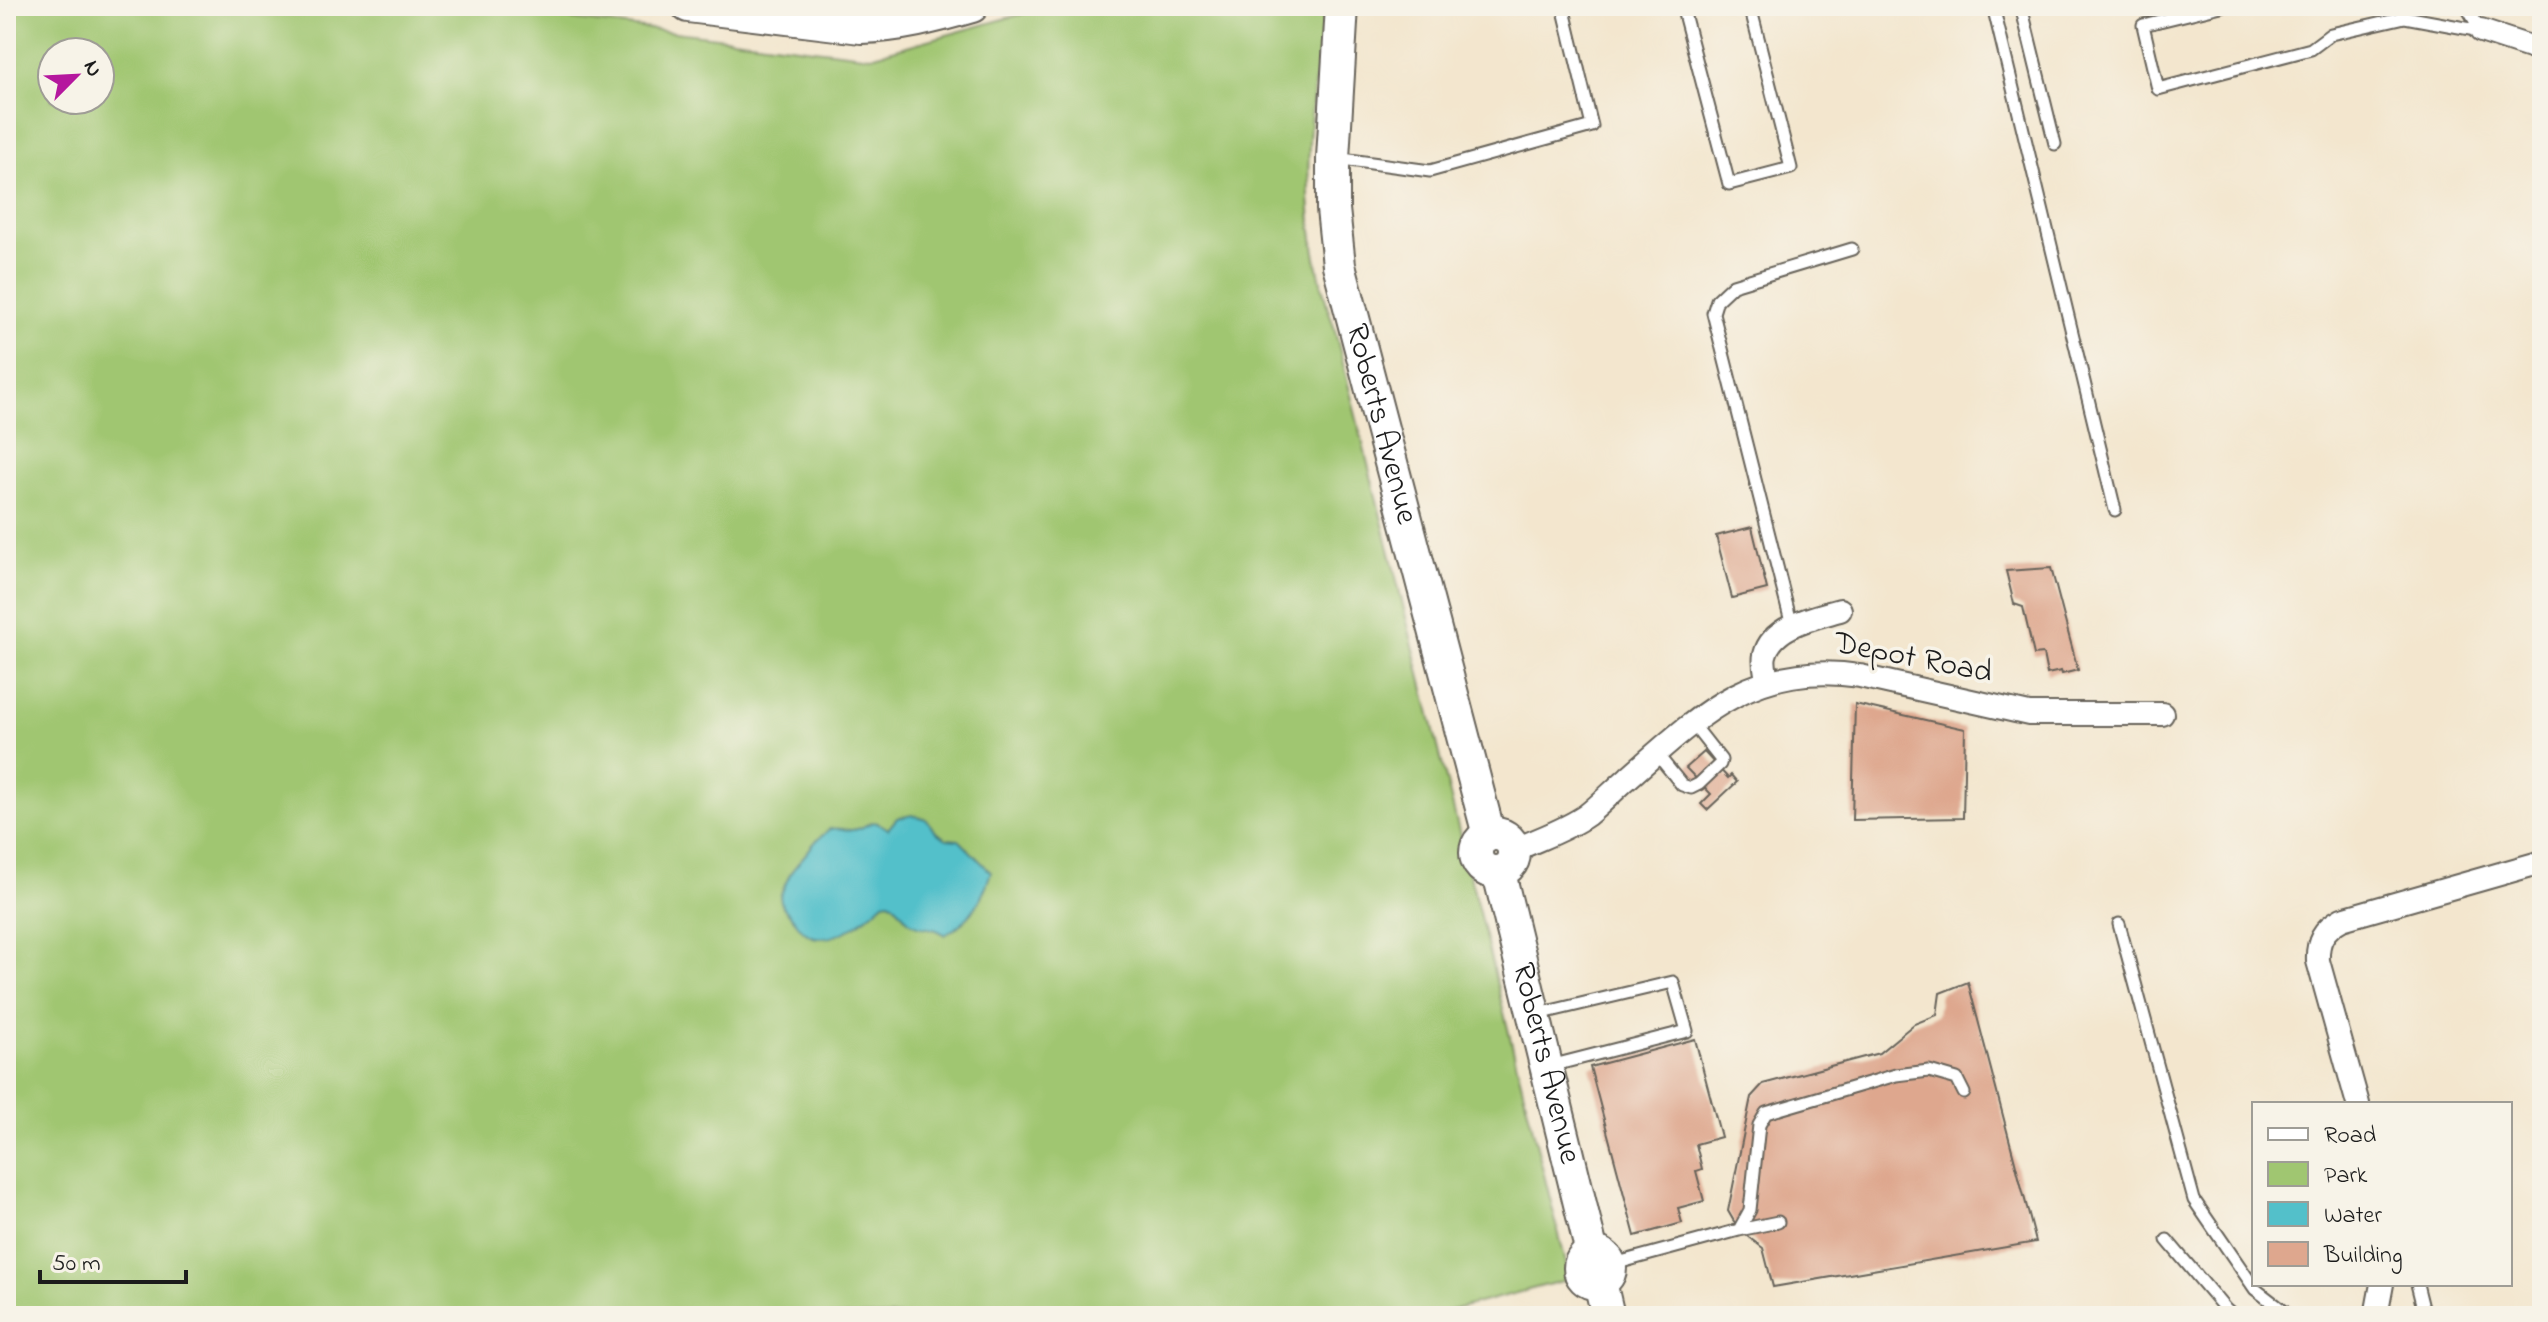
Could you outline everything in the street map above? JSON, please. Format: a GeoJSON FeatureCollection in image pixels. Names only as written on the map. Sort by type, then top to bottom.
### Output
{"type":"FeatureCollection","features":[{"type":"Feature","properties":{"kind":"street"},"geometry":{"type":"LineString","coordinates":[[688,6],[783,12],[861,27],[885,27],[972,6]]}},
{"type":"Feature","properties":{"kind":"street","name":"Roberts Avenue"},"geometry":{"type":"LineString","coordinates":[[1342,6],[1333,158],[1333,209],[1339,265],[1501,852],[1534,1015],[1600,1267],[1608,1316]]}},
{"type":"Feature","properties":{"kind":"street"},"geometry":{"type":"LineString","coordinates":[[2481,31],[2542,51]]}},
{"type":"Feature","properties":{"kind":"street"},"geometry":{"type":"LineString","coordinates":[[1767,680],[1764,661],[1768,645],[1792,626],[1840,610]]}},
{"type":"Feature","properties":{"kind":"street","name":"Depot Road"},"geometry":{"type":"LineString","coordinates":[[1501,852],[1584,817],[1691,722],[1767,680],[1839,672],[2029,714],[2162,714]]}},
{"type":"Feature","properties":{"kind":"street"},"geometry":{"type":"LineString","coordinates":[[2357,1102],[2318,961],[2321,936],[2342,919],[2542,862]]}},
{"type":"Feature","properties":{"kind":"street"},"geometry":{"type":"LineString","coordinates":[[2376,1316],[2382,1286]]}},
{"type":"Feature","properties":{"kind":"lane"},"geometry":{"type":"LineString","coordinates":[[1333,158],[1430,171],[1592,126],[1563,6]]}},
{"type":"Feature","properties":{"kind":"lane"},"geometry":{"type":"LineString","coordinates":[[1682,6],[1729,184],[1791,168],[1750,6]]}},
{"type":"Feature","properties":{"kind":"lane"},"geometry":{"type":"LineString","coordinates":[[1993,6],[2115,510]]}},
{"type":"Feature","properties":{"kind":"lane"},"geometry":{"type":"LineString","coordinates":[[2021,6],[2055,144]]}},
{"type":"Feature","properties":{"kind":"lane"},"geometry":{"type":"LineString","coordinates":[[2221,6],[2143,25],[2158,89],[2311,49],[2331,34],[2405,17],[2481,31]]}},
{"type":"Feature","properties":{"kind":"lane"},"geometry":{"type":"LineString","coordinates":[[2466,6],[2481,31]]}},
{"type":"Feature","properties":{"kind":"lane"},"geometry":{"type":"LineString","coordinates":[[1792,626],[1713,313],[1717,300],[1733,285],[1852,249]]}},
{"type":"Feature","properties":{"kind":"lane"},"geometry":{"type":"LineString","coordinates":[[1656,753],[1682,785],[1691,788],[1699,784],[1721,760],[1691,722]]}},
{"type":"Feature","properties":{"kind":"lane"},"geometry":{"type":"LineString","coordinates":[[2119,924],[2194,1200],[2252,1285]]}},
{"type":"Feature","properties":{"kind":"lane"},"geometry":{"type":"LineString","coordinates":[[1534,1015],[1673,982],[1687,1031],[1546,1067]]}},
{"type":"Feature","properties":{"kind":"lane"},"geometry":{"type":"LineString","coordinates":[[1739,1230],[1750,1210],[1759,1125],[1766,1113],[1896,1075],[1929,1071],[1957,1079],[1964,1093]]}},
{"type":"Feature","properties":{"kind":"lane"},"geometry":{"type":"LineString","coordinates":[[1600,1267],[1778,1222]]}},
{"type":"Feature","properties":{"kind":"lane"},"geometry":{"type":"LineString","coordinates":[[2167,1240],[2233,1316]]}},
{"type":"Feature","properties":{"kind":"lane"},"geometry":{"type":"LineString","coordinates":[[2253,1286],[2290,1316]]}},
{"type":"Feature","properties":{"kind":"lane"},"geometry":{"type":"LineString","coordinates":[[2418,1286],[2425,1316]]}},
{"type":"Feature","properties":{"kind":"path"},"geometry":{"type":"LineString","coordinates":[[2533,6],[2542,36]]}},
{"type":"Feature","properties":{"kind":"green space"},"geometry":{"type":"Polygon","coordinates":[[[6,6],[462,6],[871,56],[1051,6],[1325,6],[1309,146],[1310,215],[1317,261],[1570,1279],[1429,1316],[6,1316],[6,6]]]}},
{"type":"Feature","properties":{"kind":"water"},"geometry":{"type":"Polygon","coordinates":[[[913,815],[926,819],[937,833],[947,839],[959,840],[991,872],[980,900],[969,916],[945,935],[913,924],[889,901],[839,934],[819,938],[804,931],[784,908],[780,896],[791,872],[816,841],[830,829],[851,830],[876,822],[888,829],[897,818],[913,815]]]}},
{"type":"Feature","properties":{"kind":"building"},"geometry":{"type":"Polygon","coordinates":[[[1752,527],[1767,589],[1732,598],[1716,536],[1752,527]]]}},
{"type":"Feature","properties":{"kind":"building"},"geometry":{"type":"Polygon","coordinates":[[[2051,568],[2078,670],[2062,674],[2061,671],[2047,674],[2043,654],[2034,655],[2023,607],[2014,604],[2006,571],[2051,568]]]}},
{"type":"Feature","properties":{"kind":"building"},"geometry":{"type":"Polygon","coordinates":[[[1855,704],[1965,729],[1963,818],[1852,820],[1855,704]]]}},
{"type":"Feature","properties":{"kind":"building"},"geometry":{"type":"Polygon","coordinates":[[[1704,752],[1728,778],[1731,775],[1737,782],[1707,810],[1701,804],[1711,794],[1686,768],[1704,752]]]}},
{"type":"Feature","properties":{"kind":"building"},"geometry":{"type":"Polygon","coordinates":[[[1968,982],[2036,1242],[1773,1287],[1763,1248],[1739,1230],[1728,1211],[1751,1097],[1763,1084],[1879,1053],[1914,1024],[1937,1015],[1940,993],[1968,982]]]}},
{"type":"Feature","properties":{"kind":"building"},"geometry":{"type":"Polygon","coordinates":[[[1695,1039],[1721,1137],[1696,1144],[1702,1169],[1696,1171],[1704,1201],[1678,1208],[1682,1223],[1635,1236],[1590,1067],[1695,1039]]]}}]}
